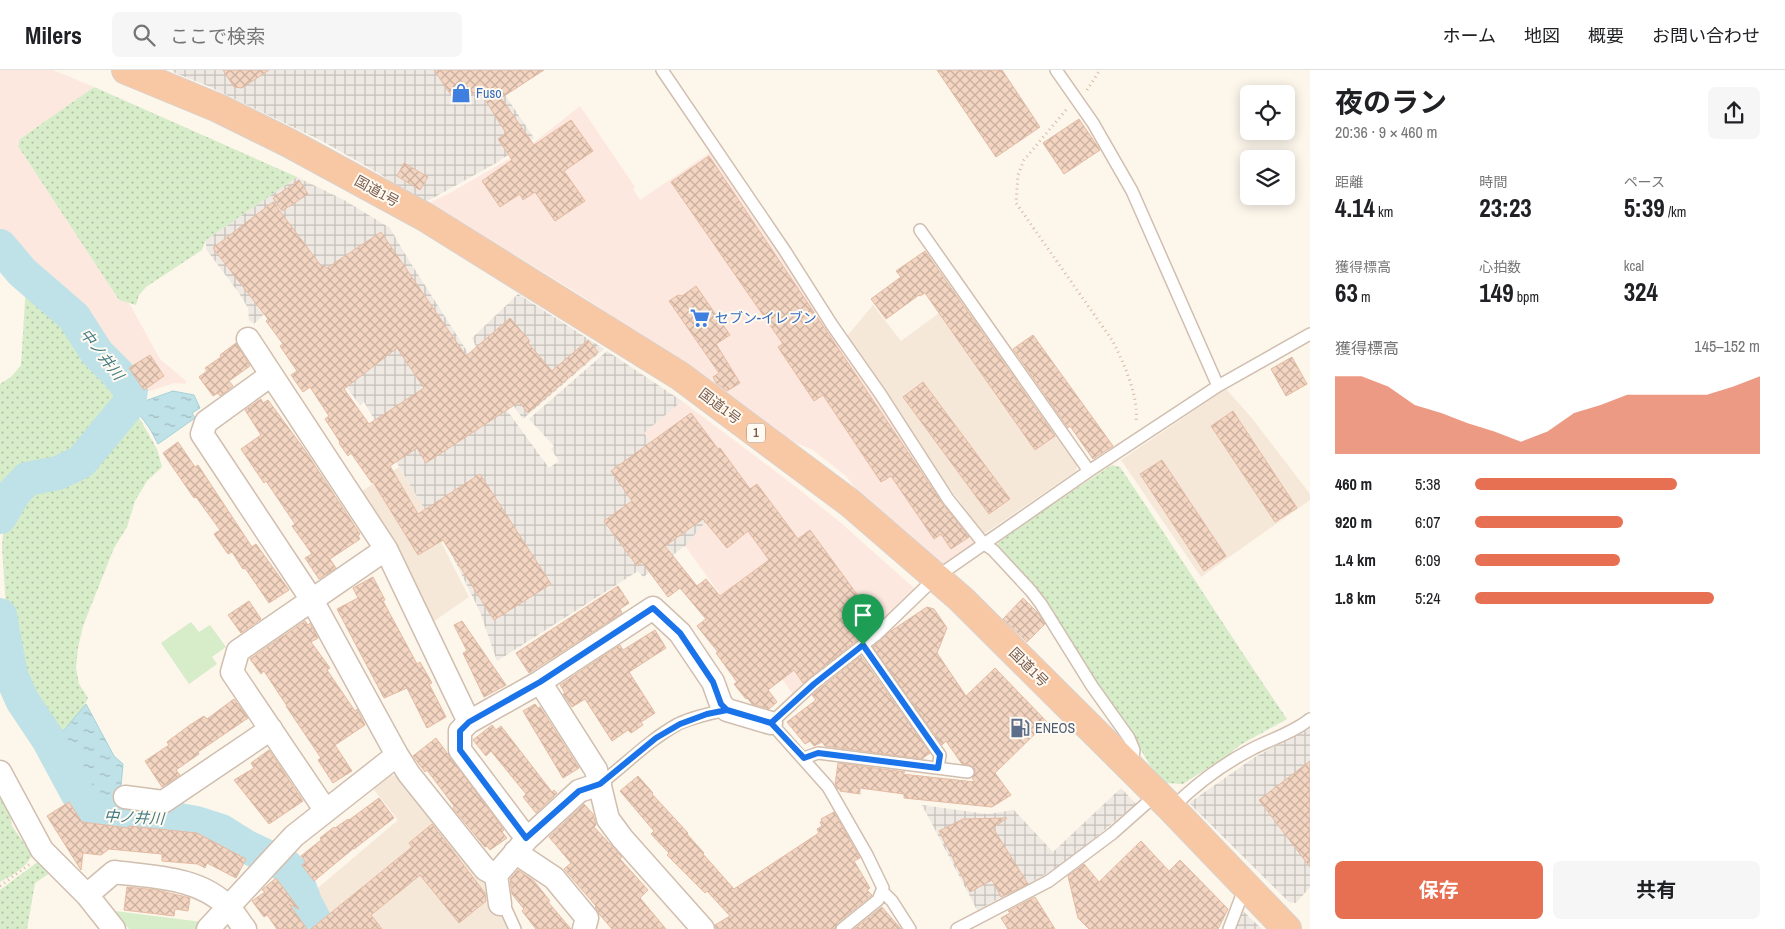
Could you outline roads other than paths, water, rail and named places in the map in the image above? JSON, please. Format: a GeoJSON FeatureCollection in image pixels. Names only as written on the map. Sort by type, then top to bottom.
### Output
{"type":"FeatureCollection","features":[{"type":"Feature","properties":{"kind":"highway","name":"国道1号"},"geometry":{"type":"LineString","coordinates":[[126,70],[218,108],[289,143],[425,217],[680,376],[850,503],[961,599],[1132,769],[1287,929]]}},
{"type":"Feature","properties":{"kind":"street"},"geometry":{"type":"LineString","coordinates":[[248,339],[386,549],[469,722]]}},
{"type":"Feature","properties":{"kind":"street"},"geometry":{"type":"LineString","coordinates":[[271,375],[206,422],[202,434],[312,600],[409,774],[485,870],[496,875]]}},
{"type":"Feature","properties":{"kind":"street"},"geometry":{"type":"LineString","coordinates":[[326,811],[232,672],[238,651],[386,549]]}},
{"type":"Feature","properties":{"kind":"street"},"geometry":{"type":"LineString","coordinates":[[584,929],[588,918],[554,878],[521,845],[460,750],[460,731],[469,722],[540,682],[653,608],[680,633],[713,682],[721,704],[727,710],[771,723]]}},
{"type":"Feature","properties":{"kind":"street"},"geometry":{"type":"LineString","coordinates":[[540,682],[596,770],[608,819],[622,838],[703,929]]}},
{"type":"Feature","properties":{"kind":"street"},"geometry":{"type":"LineString","coordinates":[[125,797],[163,802],[271,729]]}},
{"type":"Feature","properties":{"kind":"street"},"geometry":{"type":"LineString","coordinates":[[208,929],[294,836],[397,755]]}},
{"type":"Feature","properties":{"kind":"street"},"geometry":{"type":"LineString","coordinates":[[0,772],[42,850],[87,895],[114,929]]}},
{"type":"Feature","properties":{"kind":"street"},"geometry":{"type":"LineString","coordinates":[[500,904],[496,875],[521,845],[579,791],[600,784]]}},
{"type":"Feature","properties":{"kind":"street"},"geometry":{"type":"LineString","coordinates":[[87,895],[114,872],[183,881],[214,896],[228,907],[245,929]]}},
{"type":"Feature","properties":{"kind":"lane"},"geometry":{"type":"LineString","coordinates":[[662,70],[785,251],[948,499],[984,544],[993,550],[1032,590],[1092,686],[1129,738],[1134,750],[1132,769]]}},
{"type":"Feature","properties":{"kind":"lane"},"geometry":{"type":"LineString","coordinates":[[1056,70],[1093,123],[1132,191],[1218,386]]}},
{"type":"Feature","properties":{"kind":"lane"},"geometry":{"type":"LineString","coordinates":[[920,230],[1089,471]]}},
{"type":"Feature","properties":{"kind":"lane"},"geometry":{"type":"LineString","coordinates":[[842,929],[878,900],[883,888],[867,855],[828,787],[771,723],[814,684],[876,634],[935,578],[1089,471],[1218,386],[1310,334]]}},
{"type":"Feature","properties":{"kind":"lane"},"geometry":{"type":"LineString","coordinates":[[863,645],[940,755],[938,768]]}},
{"type":"Feature","properties":{"kind":"lane"},"geometry":{"type":"LineString","coordinates":[[600,784],[656,738],[680,724],[707,714],[727,710]]}},
{"type":"Feature","properties":{"kind":"lane"},"geometry":{"type":"LineString","coordinates":[[957,929],[1049,881],[1113,833],[1164,802],[1187,793],[1242,754],[1300,727],[1310,719]]}},
{"type":"Feature","properties":{"kind":"lane"},"geometry":{"type":"LineString","coordinates":[[804,758],[818,753],[968,772]]}},
{"type":"Feature","properties":{"kind":"lane"},"geometry":{"type":"LineString","coordinates":[[1230,929],[1246,887]]}},
{"type":"Feature","properties":{"kind":"lane"},"geometry":{"type":"LineString","coordinates":[[882,892],[892,901],[910,929]]}},
{"type":"Feature","properties":{"kind":"lane"},"geometry":{"type":"LineString","coordinates":[[500,904],[505,907],[515,929]]}},
{"type":"Feature","properties":{"kind":"water"},"geometry":{"type":"Polygon","coordinates":[[[173,391],[194,395],[200,408],[192,413],[195,418],[158,444],[139,414],[142,402],[173,391]]]}},
{"type":"Feature","properties":{"kind":"water"},"geometry":{"type":"Polygon","coordinates":[[[86,704],[114,756],[123,764],[119,808],[97,805],[91,799],[56,735],[65,729],[86,704]]]}},
{"type":"Feature","properties":{"kind":"waterway","name":"中ノ井川"},"geometry":{"type":"LineString","coordinates":[[0,246],[22,272],[74,317],[97,353],[131,390],[129,404],[81,462],[58,473],[27,479],[14,493],[0,517]]}},
{"type":"Feature","properties":{"kind":"waterway","name":"中ノ井川"},"geometry":{"type":"LineString","coordinates":[[0,615],[11,675],[22,700],[48,739],[83,804],[93,814],[152,815],[196,823],[221,831],[245,846],[285,865],[295,875],[305,902],[319,929]]}},
{"type":"Feature","properties":{"kind":"place","name":"Fuso"},"geometry":{"type":"Point","coordinates":[461,93]}},
{"type":"Feature","properties":{"kind":"place","name":"セブン-イレブン"},"geometry":{"type":"Point","coordinates":[700,318]}},
{"type":"Feature","properties":{"kind":"place","name":"ENEOS"},"geometry":{"type":"Point","coordinates":[1020,728]}}]}
